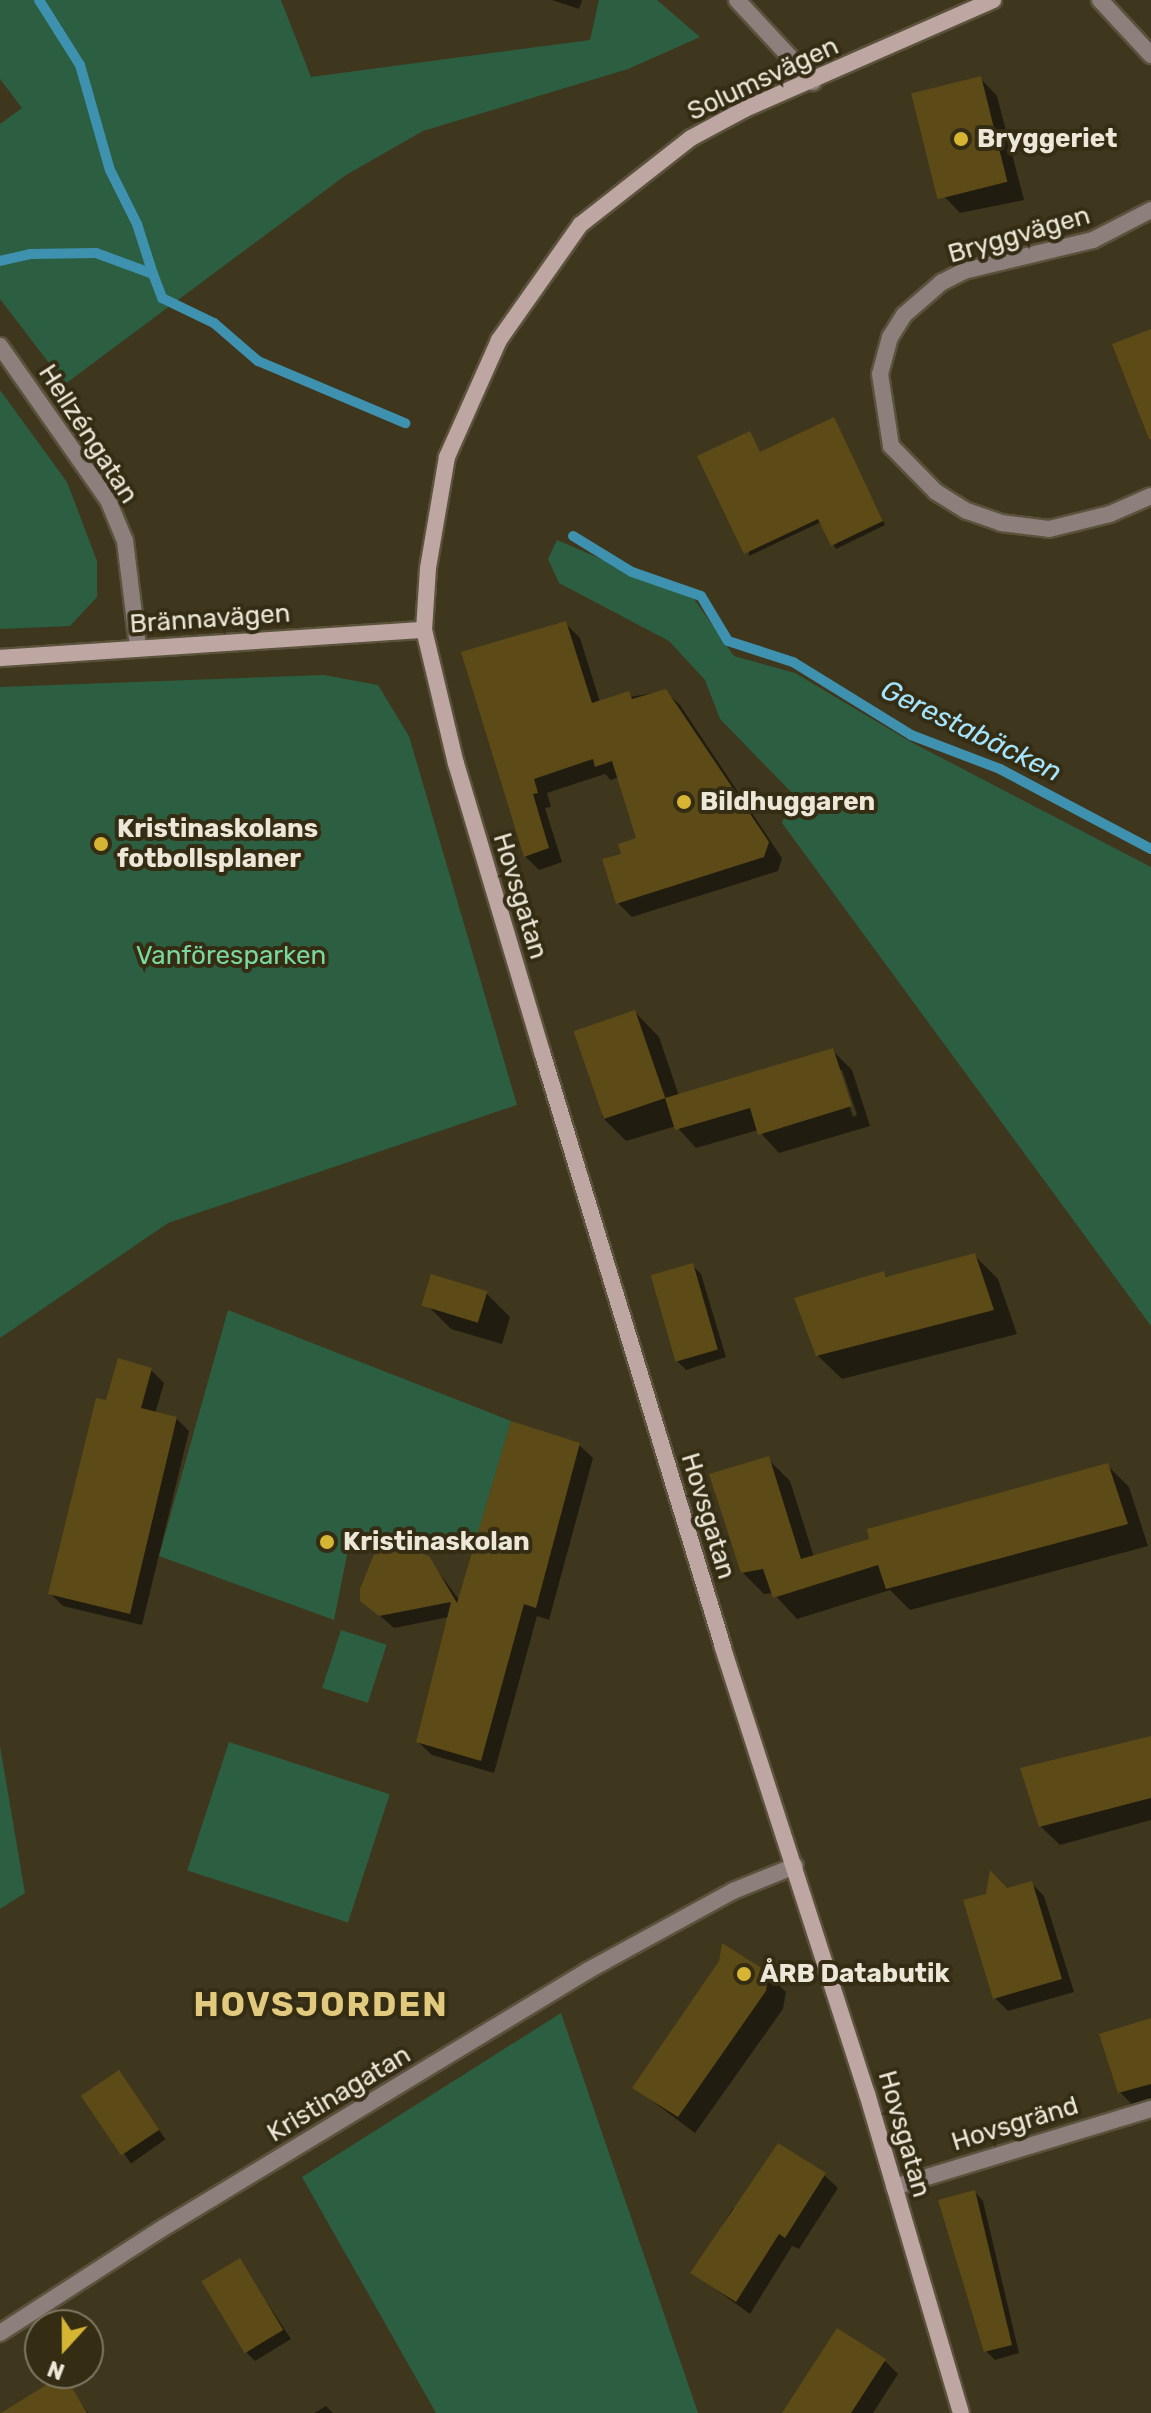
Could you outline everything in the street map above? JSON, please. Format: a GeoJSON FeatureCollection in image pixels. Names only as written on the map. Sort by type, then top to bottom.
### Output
{"type":"FeatureCollection","features":[{"type":"Feature","properties":{"kind":"main road","name":"Solumsvägen"},"geometry":{"type":"LineString","coordinates":[[424,630],[428,568],[447,457],[499,340],[542,273],[580,225],[691,138],[745,109],[813,82],[993,0]]}},
{"type":"Feature","properties":{"kind":"main road","name":"Brännavägen"},"geometry":{"type":"LineString","coordinates":[[0,658],[424,630]]}},
{"type":"Feature","properties":{"kind":"main road","name":"Hovsgatan"},"geometry":{"type":"LineString","coordinates":[[424,630],[456,764],[529,1009],[723,1647],[795,1866],[894,2187],[961,2413]]}},
{"type":"Feature","properties":{"kind":"street"},"geometry":{"type":"LineString","coordinates":[[737,0],[813,82]]}},
{"type":"Feature","properties":{"kind":"street"},"geometry":{"type":"LineString","coordinates":[[1100,0],[1151,55]]}},
{"type":"Feature","properties":{"kind":"street","name":"Bryggvägen"},"geometry":{"type":"LineString","coordinates":[[1151,210],[1093,240],[964,271],[942,282],[904,315],[890,337],[880,374],[891,446],[936,492],[967,511],[1001,523],[1049,529],[1151,496]]}},
{"type":"Feature","properties":{"kind":"street","name":"Hellzéngatan"},"geometry":{"type":"LineString","coordinates":[[0,346],[108,500],[125,541],[138,647]]}},
{"type":"Feature","properties":{"kind":"street","name":"Kristinagatan"},"geometry":{"type":"LineString","coordinates":[[0,2333],[163,2228],[587,1971],[733,1891],[795,1866]]}},
{"type":"Feature","properties":{"kind":"street","name":"Hovsgränd"},"geometry":{"type":"LineString","coordinates":[[894,2187],[1151,2109]]}},
{"type":"Feature","properties":{"kind":"green space"},"geometry":{"type":"Polygon","coordinates":[[[0,0],[281,0],[311,77],[590,40],[599,0],[657,0],[700,37],[628,69],[423,131],[346,175],[65,384],[0,299],[0,124],[22,108],[0,79],[0,0]]]}},
{"type":"Feature","properties":{"kind":"green space"},"geometry":{"type":"Polygon","coordinates":[[[0,390],[67,482],[97,561],[97,597],[70,626],[0,629],[0,390]]]}},
{"type":"Feature","properties":{"kind":"green space"},"geometry":{"type":"Polygon","coordinates":[[[557,540],[694,599],[734,656],[795,673],[911,742],[1151,867],[1151,1326],[782,823],[792,793],[720,719],[705,680],[669,641],[559,583],[548,559],[557,540]]]}},
{"type":"Feature","properties":{"kind":"green space","name":"Vanföresparken"},"geometry":{"type":"Polygon","coordinates":[[[324,675],[378,685],[409,736],[517,1105],[168,1223],[0,1338],[0,687],[324,675]]]}},
{"type":"Feature","properties":{"kind":"green space"},"geometry":{"type":"Polygon","coordinates":[[[228,1310],[511,1421],[472,1554],[407,1542],[349,1545],[334,1620],[159,1556],[228,1310]]]}},
{"type":"Feature","properties":{"kind":"green space"},"geometry":{"type":"Polygon","coordinates":[[[341,1630],[387,1645],[368,1703],[322,1688],[341,1630]]]}},
{"type":"Feature","properties":{"kind":"green space"},"geometry":{"type":"Polygon","coordinates":[[[229,1742],[390,1794],[348,1923],[187,1870],[229,1742]]]}},
{"type":"Feature","properties":{"kind":"green space"},"geometry":{"type":"Polygon","coordinates":[[[0,1746],[25,1893],[0,1909],[0,1746]]]}},
{"type":"Feature","properties":{"kind":"green space"},"geometry":{"type":"Polygon","coordinates":[[[561,2013],[698,2413],[436,2413],[302,2177],[561,2013]]]}},
{"type":"Feature","properties":{"kind":"building","name":"Bryggeriet"},"geometry":{"type":"Polygon","coordinates":[[[981,76],[1007,182],[938,199],[911,93],[981,76]]]}},
{"type":"Feature","properties":{"kind":"building"},"geometry":{"type":"Polygon","coordinates":[[[1151,329],[1151,439],[1149,439],[1112,344],[1151,329]]]}},
{"type":"Feature","properties":{"kind":"building"},"geometry":{"type":"Polygon","coordinates":[[[834,417],[883,521],[831,546],[818,519],[744,554],[697,456],[750,431],[760,452],[834,417]]]}},
{"type":"Feature","properties":{"kind":"building","name":"Bildhuggaren"},"geometry":{"type":"Polygon","coordinates":[[[566,621],[592,703],[629,691],[632,699],[666,689],[769,842],[764,857],[616,904],[602,859],[621,854],[618,844],[636,838],[612,761],[595,767],[593,759],[534,779],[538,793],[533,794],[549,848],[524,857],[461,652],[566,621]]]}},
{"type":"Feature","properties":{"kind":"building"},"geometry":{"type":"Polygon","coordinates":[[[635,1010],[665,1098],[604,1119],[574,1031],[635,1010]]]}},
{"type":"Feature","properties":{"kind":"building"},"geometry":{"type":"Polygon","coordinates":[[[833,1048],[852,1106],[758,1135],[750,1108],[675,1130],[665,1098],[833,1048]]]}},
{"type":"Feature","properties":{"kind":"building"},"geometry":{"type":"Polygon","coordinates":[[[975,1253],[994,1310],[816,1356],[794,1298],[884,1271],[886,1277],[975,1253]]]}},
{"type":"Feature","properties":{"kind":"building"},"geometry":{"type":"Polygon","coordinates":[[[693,1263],[718,1350],[676,1362],[651,1275],[693,1263]]]}},
{"type":"Feature","properties":{"kind":"building"},"geometry":{"type":"Polygon","coordinates":[[[431,1274],[487,1291],[478,1323],[421,1306],[431,1274]]]}},
{"type":"Feature","properties":{"kind":"building"},"geometry":{"type":"Polygon","coordinates":[[[118,1358],[152,1368],[141,1408],[177,1417],[130,1614],[48,1594],[96,1398],[106,1400],[118,1358]]]}},
{"type":"Feature","properties":{"kind":"building"},"geometry":{"type":"Polygon","coordinates":[[[511,1421],[580,1443],[536,1608],[524,1604],[481,1761],[416,1742],[451,1602],[379,1616],[360,1601],[360,1589],[375,1552],[404,1547],[429,1556],[457,1603],[511,1421]]]}},
{"type":"Feature","properties":{"kind":"building"},"geometry":{"type":"Polygon","coordinates":[[[769,1456],[801,1559],[869,1539],[867,1529],[1108,1463],[1128,1524],[886,1589],[878,1565],[773,1598],[763,1569],[741,1573],[709,1474],[769,1456]]]}},
{"type":"Feature","properties":{"kind":"building"},"geometry":{"type":"Polygon","coordinates":[[[1151,1736],[1151,1798],[1039,1827],[1020,1768],[1151,1736]]]}},
{"type":"Feature","properties":{"kind":"building"},"geometry":{"type":"Polygon","coordinates":[[[990,1870],[1007,1888],[1032,1881],[1062,1979],[993,1999],[963,1900],[986,1894],[990,1870]]]}},
{"type":"Feature","properties":{"kind":"building"},"geometry":{"type":"Polygon","coordinates":[[[722,1943],[769,1973],[766,1991],[678,2117],[632,2088],[719,1961],[722,1943]]]}},
{"type":"Feature","properties":{"kind":"building"},"geometry":{"type":"Polygon","coordinates":[[[1151,2018],[1151,2084],[1118,2093],[1099,2034],[1151,2018]]]}},
{"type":"Feature","properties":{"kind":"building"},"geometry":{"type":"Polygon","coordinates":[[[119,2070],[159,2130],[121,2155],[81,2096],[119,2070]]]}},
{"type":"Feature","properties":{"kind":"building"},"geometry":{"type":"Polygon","coordinates":[[[778,2143],[826,2173],[785,2238],[779,2234],[736,2302],[690,2273],[778,2143]]]}},
{"type":"Feature","properties":{"kind":"building"},"geometry":{"type":"Polygon","coordinates":[[[975,2190],[1012,2345],[984,2352],[938,2200],[975,2190]]]}},
{"type":"Feature","properties":{"kind":"building"},"geometry":{"type":"Polygon","coordinates":[[[240,2258],[283,2330],[245,2353],[201,2281],[240,2258]]]}},
{"type":"Feature","properties":{"kind":"building"},"geometry":{"type":"Polygon","coordinates":[[[837,2328],[886,2359],[851,2413],[782,2413],[837,2328]]]}},
{"type":"Feature","properties":{"kind":"building"},"geometry":{"type":"Polygon","coordinates":[[[40,2389],[73,2389],[87,2413],[1,2413],[40,2389]]]}},
{"type":"Feature","properties":{"kind":"waterway"},"geometry":{"type":"LineString","coordinates":[[39,0],[80,65],[110,170],[137,224],[153,274]]}},
{"type":"Feature","properties":{"kind":"waterway"},"geometry":{"type":"LineString","coordinates":[[0,261],[30,254],[96,253],[153,274],[162,298],[214,323],[258,361],[405,423]]}},
{"type":"Feature","properties":{"kind":"waterway","name":"Gerestabäcken"},"geometry":{"type":"LineString","coordinates":[[573,536],[632,572],[701,596],[728,641],[793,662],[911,735],[1000,769],[1151,849]]}},
{"type":"Feature","properties":{"kind":"place","name":"Bryggeriet"},"geometry":{"type":"Point","coordinates":[961,139]}},
{"type":"Feature","properties":{"kind":"place","name":"Bildhuggaren"},"geometry":{"type":"Point","coordinates":[684,802]}},
{"type":"Feature","properties":{"kind":"place","name":"Kristinaskolans fotbollsplaner"},"geometry":{"type":"Point","coordinates":[101,844]}},
{"type":"Feature","properties":{"kind":"place","name":"Kristinaskolan"},"geometry":{"type":"Point","coordinates":[327,1542]}},
{"type":"Feature","properties":{"kind":"place","name":"ÅRB Databutik"},"geometry":{"type":"Point","coordinates":[744,1974]}},
{"type":"Feature","properties":{"kind":"district","name":"HOVSJORDEN"},"geometry":{"type":"Point","coordinates":[321,2005]}}]}
